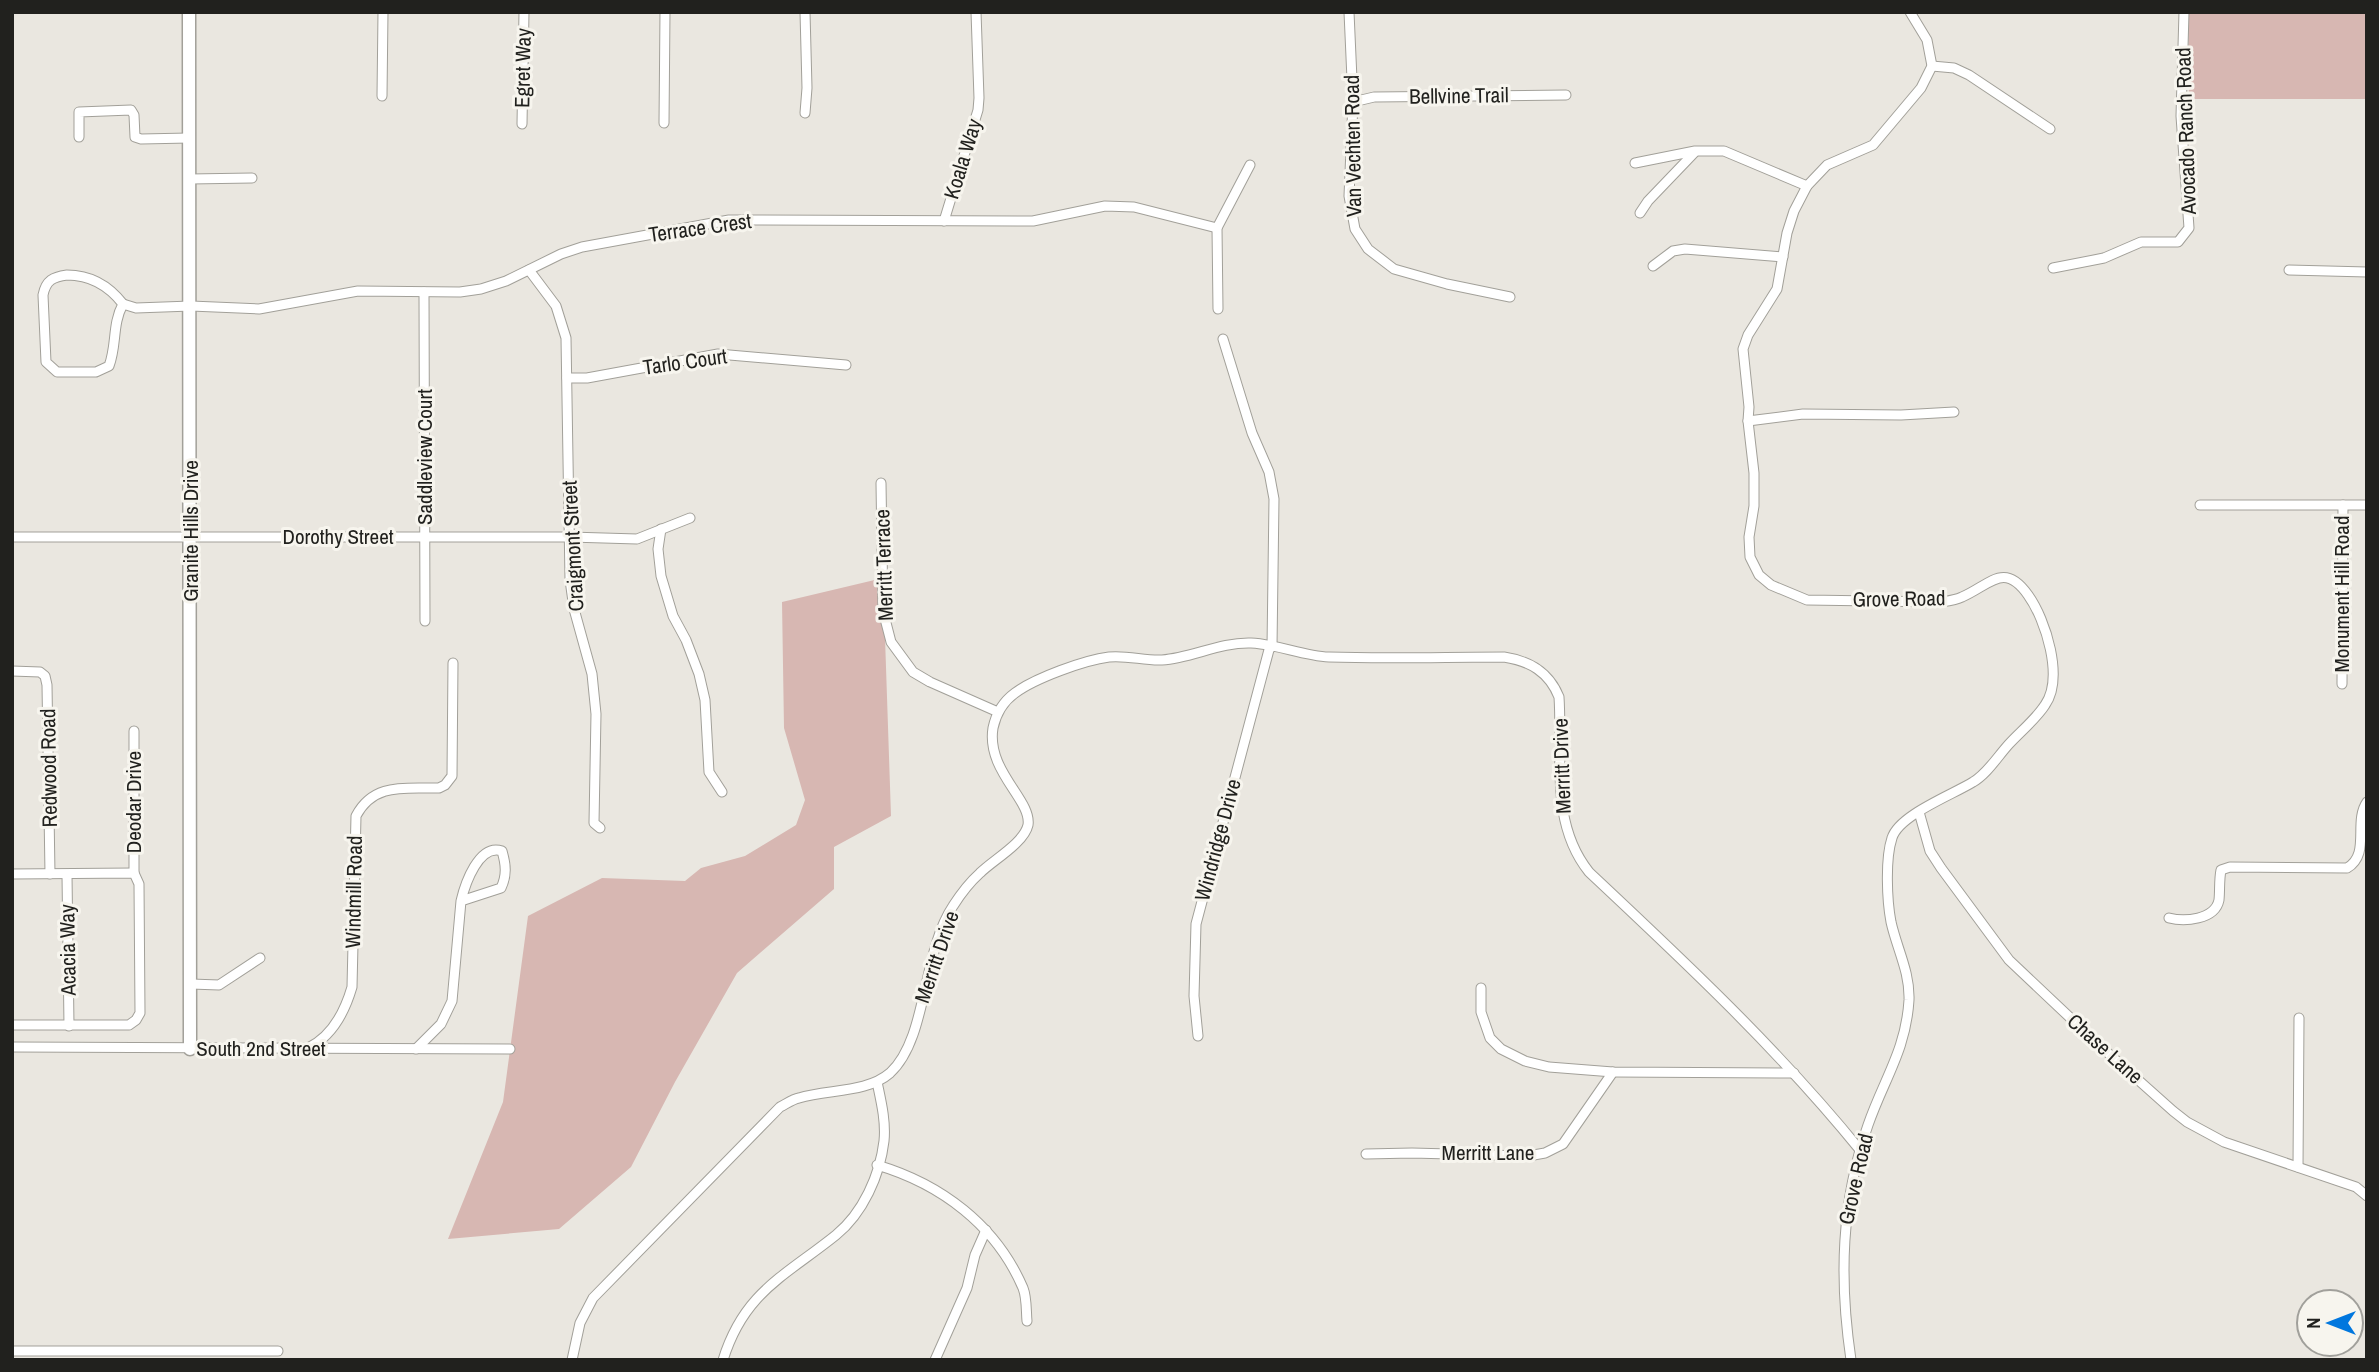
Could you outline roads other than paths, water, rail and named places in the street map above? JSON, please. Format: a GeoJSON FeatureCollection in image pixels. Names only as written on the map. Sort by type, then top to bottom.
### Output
{"type":"FeatureCollection","features":[{"type":"Feature","properties":{"kind":"street","name":"Granite Hills Drive"},"geometry":{"type":"LineString","coordinates":[[189,12],[190,1049]]}},
{"type":"Feature","properties":{"kind":"street"},"geometry":{"type":"LineString","coordinates":[[382,96],[383,12]]}},
{"type":"Feature","properties":{"kind":"street","name":"Egret Way"},"geometry":{"type":"LineString","coordinates":[[522,124],[524,12]]}},
{"type":"Feature","properties":{"kind":"street"},"geometry":{"type":"LineString","coordinates":[[664,123],[665,12]]}},
{"type":"Feature","properties":{"kind":"street"},"geometry":{"type":"LineString","coordinates":[[805,113],[806,12]]}},
{"type":"Feature","properties":{"kind":"street","name":"Koala Way"},"geometry":{"type":"LineString","coordinates":[[944,221],[978,110],[976,12]]}},
{"type":"Feature","properties":{"kind":"street","name":"Van Vechten Road"},"geometry":{"type":"LineString","coordinates":[[1349,12],[1353,102],[1349,196],[1355,229],[1368,249],[1394,269],[1447,284],[1510,297]]}},
{"type":"Feature","properties":{"kind":"street"},"geometry":{"type":"LineString","coordinates":[[1910,12],[1927,40],[1932,66],[1954,68],[1969,75],[2050,128]]}},
{"type":"Feature","properties":{"kind":"street","name":"Avocado Ranch Road"},"geometry":{"type":"LineString","coordinates":[[2053,268],[2104,258],[2141,242],[2178,243],[2189,228],[2181,116],[2184,12]]}},
{"type":"Feature","properties":{"kind":"street","name":"Grove Road"},"geometry":{"type":"LineString","coordinates":[[1851,1360],[1843,1291],[1844,1232],[1860,1150],[1905,1035],[1909,997],[1906,972],[1891,923],[1889,847],[1895,829],[1979,778],[2046,704],[2054,683],[2048,640],[2036,606],[2020,583],[2008,576],[1991,579],[1961,598],[1941,602],[1807,600],[1771,585],[1759,575],[1750,557],[1754,484],[1743,349],[1748,335],[1777,289],[1794,211],[1807,186],[1827,164],[1872,145],[1921,88],[1932,66]]}},
{"type":"Feature","properties":{"kind":"street","name":"Bellvine Trail"},"geometry":{"type":"LineString","coordinates":[[1353,102],[1374,97],[1566,95]]}},
{"type":"Feature","properties":{"kind":"street"},"geometry":{"type":"LineString","coordinates":[[79,137],[79,112],[131,110],[134,115],[135,137],[189,138]]}},
{"type":"Feature","properties":{"kind":"street"},"geometry":{"type":"LineString","coordinates":[[1634,163],[1695,151],[1724,151],[1807,186]]}},
{"type":"Feature","properties":{"kind":"street"},"geometry":{"type":"LineString","coordinates":[[1640,213],[1695,151]]}},
{"type":"Feature","properties":{"kind":"street"},"geometry":{"type":"LineString","coordinates":[[1218,309],[1217,228],[1250,165]]}},
{"type":"Feature","properties":{"kind":"street"},"geometry":{"type":"LineString","coordinates":[[190,178],[252,178]]}},
{"type":"Feature","properties":{"kind":"street","name":"Terrace Crest"},"geometry":{"type":"LineString","coordinates":[[123,304],[136,308],[191,306],[259,309],[358,291],[481,289],[506,281],[561,254],[582,247],[729,220],[1033,221],[1105,206],[1134,207],[1217,228]]}},
{"type":"Feature","properties":{"kind":"street"},"geometry":{"type":"LineString","coordinates":[[1653,266],[1673,251],[1685,249],[1783,257]]}},
{"type":"Feature","properties":{"kind":"street","name":"Craigmont Street"},"geometry":{"type":"LineString","coordinates":[[529,270],[556,306],[566,338],[570,580],[574,609],[592,674],[596,715],[594,823],[600,828]]}},
{"type":"Feature","properties":{"kind":"street"},"geometry":{"type":"LineString","coordinates":[[2289,270],[2367,272]]}},
{"type":"Feature","properties":{"kind":"street"},"geometry":{"type":"LineString","coordinates":[[67,275],[90,278],[115,293],[123,304],[117,315],[115,349],[109,366],[96,372],[57,372],[46,362],[43,295],[46,284],[51,279],[67,275]]}},
{"type":"Feature","properties":{"kind":"street","name":"Saddleview Court"},"geometry":{"type":"LineString","coordinates":[[424,292],[425,621]]}},
{"type":"Feature","properties":{"kind":"street","name":"Windridge Drive"},"geometry":{"type":"LineString","coordinates":[[1198,1036],[1195,996],[1196,924],[1271,647],[1274,499],[1269,472],[1252,433],[1223,340]]}},
{"type":"Feature","properties":{"kind":"street","name":"Tarlo Court"},"geometry":{"type":"LineString","coordinates":[[567,378],[587,378],[718,354],[846,365]]}},
{"type":"Feature","properties":{"kind":"street"},"geometry":{"type":"LineString","coordinates":[[1748,421],[1803,414],[1901,415],[1954,412]]}},
{"type":"Feature","properties":{"kind":"street","name":"Merritt Terrace"},"geometry":{"type":"LineString","coordinates":[[881,482],[883,611],[891,642],[913,672],[998,712]]}},
{"type":"Feature","properties":{"kind":"street","name":"Monument Hill Road"},"geometry":{"type":"LineString","coordinates":[[2200,505],[2367,505]]}},
{"type":"Feature","properties":{"kind":"street","name":"Monument Hill Road"},"geometry":{"type":"LineString","coordinates":[[2342,684],[2343,505]]}},
{"type":"Feature","properties":{"kind":"street","name":"Dorothy Street"},"geometry":{"type":"LineString","coordinates":[[12,537],[637,539],[690,518]]}},
{"type":"Feature","properties":{"kind":"street"},"geometry":{"type":"LineString","coordinates":[[661,529],[658,549],[661,576],[673,616],[699,674],[705,700],[709,772],[722,792]]}},
{"type":"Feature","properties":{"kind":"street","name":"Merritt Drive"},"geometry":{"type":"LineString","coordinates":[[877,1082],[892,1070],[909,1046],[930,965],[945,920],[953,905],[979,873],[1023,836],[1027,827],[1026,811],[995,757],[993,731],[998,712],[1015,693],[1060,671],[1110,657],[1164,660],[1234,643],[1252,643],[1326,657],[1504,657],[1522,660],[1544,672],[1556,688],[1559,697],[1563,818],[1579,860],[1700,976],[1794,1073],[1860,1150]]}},
{"type":"Feature","properties":{"kind":"street","name":"Windmill Road"},"geometry":{"type":"LineString","coordinates":[[307,1049],[332,1029],[345,1009],[352,986],[356,816],[361,807],[376,793],[387,789],[439,788],[452,776],[453,663]]}},
{"type":"Feature","properties":{"kind":"street","name":"Redwood Road"},"geometry":{"type":"LineString","coordinates":[[12,671],[40,672],[45,676],[47,685],[50,874]]}},
{"type":"Feature","properties":{"kind":"street","name":"Deodar Drive"},"geometry":{"type":"LineString","coordinates":[[12,1026],[129,1026],[140,1013],[139,884],[134,873],[134,731]]}},
{"type":"Feature","properties":{"kind":"street"},"geometry":{"type":"LineString","coordinates":[[2169,918],[2182,921],[2216,909],[2221,870],[2230,867],[2347,868],[2359,857],[2362,811],[2367,802]]}},
{"type":"Feature","properties":{"kind":"street","name":"Chase Lane"},"geometry":{"type":"LineString","coordinates":[[1919,812],[1930,851],[2010,960],[2099,1045],[2187,1122],[2224,1142],[2356,1187],[2367,1196]]}},
{"type":"Feature","properties":{"kind":"street"},"geometry":{"type":"LineString","coordinates":[[416,1049],[434,1033],[452,1002],[461,901],[466,884],[476,865],[489,850],[502,851],[506,866],[501,888],[461,901]]}},
{"type":"Feature","properties":{"kind":"street"},"geometry":{"type":"LineString","coordinates":[[12,874],[134,873]]}},
{"type":"Feature","properties":{"kind":"street","name":"Acacia Way"},"geometry":{"type":"LineString","coordinates":[[67,875],[69,1026]]}},
{"type":"Feature","properties":{"kind":"street"},"geometry":{"type":"LineString","coordinates":[[191,984],[219,985],[260,958]]}},
{"type":"Feature","properties":{"kind":"street"},"geometry":{"type":"LineString","coordinates":[[1481,988],[1481,1012],[1490,1038],[1501,1049],[1525,1061],[1549,1067],[1613,1072],[1794,1073]]}},
{"type":"Feature","properties":{"kind":"street"},"geometry":{"type":"LineString","coordinates":[[2298,1167],[2299,1017]]}},
{"type":"Feature","properties":{"kind":"street","name":"South 2nd Street"},"geometry":{"type":"LineString","coordinates":[[12,1047],[510,1049]]}},
{"type":"Feature","properties":{"kind":"street","name":"Merritt Lane"},"geometry":{"type":"LineString","coordinates":[[1366,1154],[1528,1156],[1545,1153],[1563,1144],[1613,1072]]}},
{"type":"Feature","properties":{"kind":"street"},"geometry":{"type":"LineString","coordinates":[[572,1360],[580,1322],[593,1298],[780,1107],[796,1098],[877,1082],[883,1110],[884,1142],[871,1188],[852,1219],[837,1235],[772,1282],[749,1306],[738,1321],[723,1360]]}},
{"type":"Feature","properties":{"kind":"street"},"geometry":{"type":"LineString","coordinates":[[877,1165],[907,1174],[947,1195],[986,1230],[1002,1251],[1024,1290],[1027,1321]]}},
{"type":"Feature","properties":{"kind":"street"},"geometry":{"type":"LineString","coordinates":[[935,1360],[967,1288],[975,1255],[986,1230]]}},
{"type":"Feature","properties":{"kind":"street"},"geometry":{"type":"LineString","coordinates":[[12,1351],[278,1351]]}}]}
